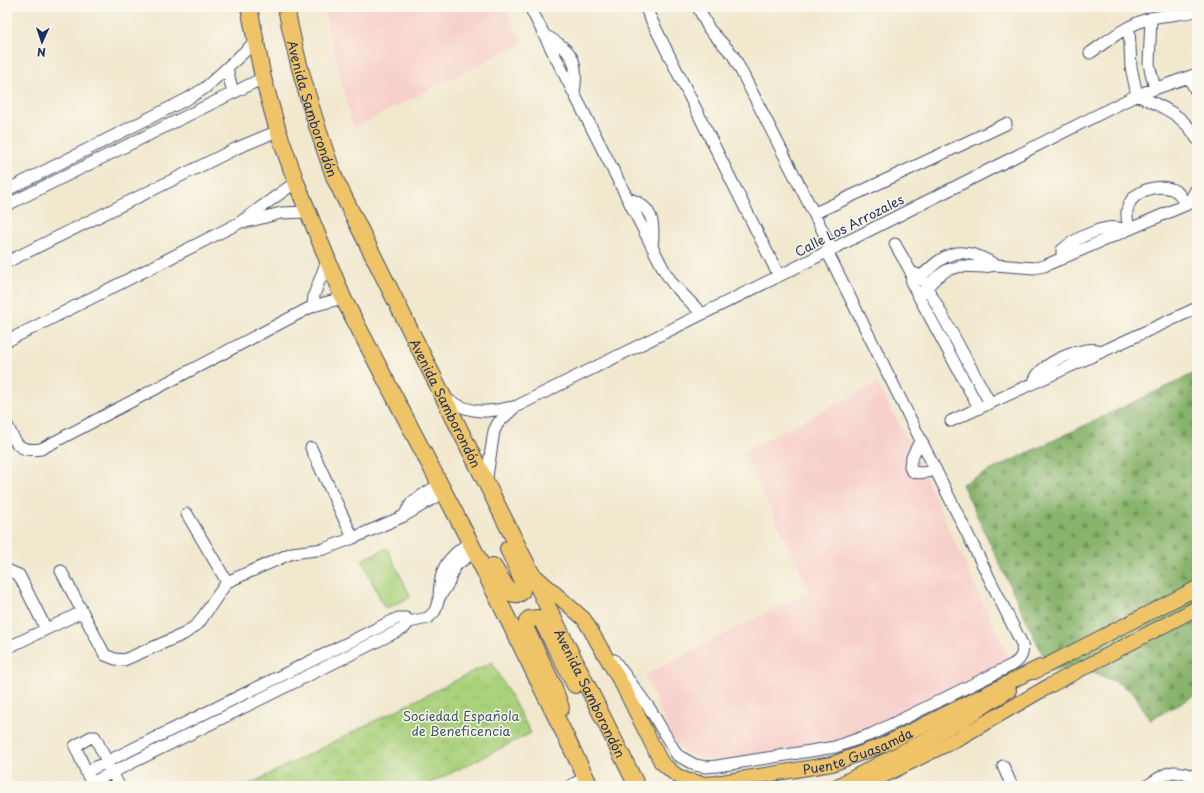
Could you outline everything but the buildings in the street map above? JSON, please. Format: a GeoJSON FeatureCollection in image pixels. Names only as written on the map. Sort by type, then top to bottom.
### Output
{"type":"FeatureCollection","features":[{"type":"Feature","properties":{"kind":"highway"},"geometry":{"type":"LineString","coordinates":[[249,7],[263,78],[278,131],[296,182],[343,298],[472,547],[585,776]]}},
{"type":"Feature","properties":{"kind":"highway","name":"Avenida Samborondón"},"geometry":{"type":"LineString","coordinates":[[286,7],[306,95],[335,179],[446,399],[486,484],[636,783]]}},
{"type":"Feature","properties":{"kind":"highway"},"geometry":{"type":"LineString","coordinates":[[472,547],[486,553],[510,594],[517,594],[521,592],[523,589],[522,582],[492,513],[486,484]]}},
{"type":"Feature","properties":{"kind":"highway"},"geometry":{"type":"LineString","coordinates":[[585,776],[553,685],[526,629],[526,622],[529,619],[538,618],[542,621],[586,706],[636,783]]}},
{"type":"Feature","properties":{"kind":"main road","name":"Puente Guasamda"},"geometry":{"type":"LineString","coordinates":[[530,571],[584,619],[623,686],[661,762],[676,775],[706,784],[832,764],[884,745],[1197,588]]}},
{"type":"Feature","properties":{"kind":"main road"},"geometry":{"type":"LineString","coordinates":[[863,786],[959,738],[1049,686],[1197,608]]}},
{"type":"Feature","properties":{"kind":"main road","name":"Puente Guasamda"},"geometry":{"type":"LineString","coordinates":[[837,786],[967,717],[993,701],[1040,667]]}},
{"type":"Feature","properties":{"kind":"street"},"geometry":{"type":"LineString","coordinates":[[530,7],[652,247],[673,284],[701,314]]}},
{"type":"Feature","properties":{"kind":"street"},"geometry":{"type":"LineString","coordinates":[[645,7],[779,276]]}},
{"type":"Feature","properties":{"kind":"street"},"geometry":{"type":"LineString","coordinates":[[584,619],[650,709],[677,755],[695,765],[717,766],[835,747],[872,734],[1018,662],[1022,656],[1022,644],[921,440],[830,250],[815,213],[733,55],[709,28],[698,7]]}},
{"type":"Feature","properties":{"kind":"street"},"geometry":{"type":"LineString","coordinates":[[1090,53],[1129,27],[1151,18],[1197,11]]}},
{"type":"Feature","properties":{"kind":"street"},"geometry":{"type":"LineString","coordinates":[[1151,18],[1149,64],[1155,89]]}},
{"type":"Feature","properties":{"kind":"street"},"geometry":{"type":"LineString","coordinates":[[1129,27],[1131,67],[1137,95],[1174,112],[1185,121],[1197,139]]}},
{"type":"Feature","properties":{"kind":"street"},"geometry":{"type":"LineString","coordinates":[[7,190],[119,132],[187,100],[205,88],[255,42]]}},
{"type":"Feature","properties":{"kind":"street"},"geometry":{"type":"LineString","coordinates":[[226,68],[233,93]]}},
{"type":"Feature","properties":{"kind":"street"},"geometry":{"type":"LineString","coordinates":[[1193,76],[1197,93]]}},
{"type":"Feature","properties":{"kind":"street","name":"Calle Los Arrozales"},"geometry":{"type":"LineString","coordinates":[[446,399],[459,407],[483,412],[492,412],[517,406],[779,276],[1137,95],[1193,76]]}},
{"type":"Feature","properties":{"kind":"street"},"geometry":{"type":"LineString","coordinates":[[7,205],[263,78]]}},
{"type":"Feature","properties":{"kind":"street"},"geometry":{"type":"LineString","coordinates":[[187,100],[194,112]]}},
{"type":"Feature","properties":{"kind":"street"},"geometry":{"type":"LineString","coordinates":[[815,213],[1006,124]]}},
{"type":"Feature","properties":{"kind":"street"},"geometry":{"type":"LineString","coordinates":[[7,262],[210,162],[278,131]]}},
{"type":"Feature","properties":{"kind":"street"},"geometry":{"type":"LineString","coordinates":[[119,132],[125,147]]}},
{"type":"Feature","properties":{"kind":"street"},"geometry":{"type":"LineString","coordinates":[[55,166],[59,180]]}},
{"type":"Feature","properties":{"kind":"street"},"geometry":{"type":"LineString","coordinates":[[7,342],[239,223],[275,199],[296,182]]}},
{"type":"Feature","properties":{"kind":"street"},"geometry":{"type":"LineString","coordinates":[[1127,230],[1128,207],[1132,200],[1142,192],[1154,188],[1172,189],[1190,203]]}},
{"type":"Feature","properties":{"kind":"street"},"geometry":{"type":"LineString","coordinates":[[919,295],[937,276],[947,270],[961,266],[983,267],[996,265],[1034,268],[1044,266],[1062,259],[1062,250],[1069,244],[1086,235],[1115,227],[1127,230],[1190,203],[1197,188]]}},
{"type":"Feature","properties":{"kind":"street"},"geometry":{"type":"LineString","coordinates":[[275,199],[281,213]]}},
{"type":"Feature","properties":{"kind":"street"},"geometry":{"type":"LineString","coordinates":[[239,223],[281,213],[308,212]]}},
{"type":"Feature","properties":{"kind":"street"},"geometry":{"type":"LineString","coordinates":[[895,244],[927,287],[990,403]]}},
{"type":"Feature","properties":{"kind":"street"},"geometry":{"type":"LineString","coordinates":[[980,408],[912,284],[916,274],[950,255],[961,252],[972,253],[996,265]]}},
{"type":"Feature","properties":{"kind":"street"},"geometry":{"type":"LineString","coordinates":[[313,306],[317,285],[327,261]]}},
{"type":"Feature","properties":{"kind":"street"},"geometry":{"type":"LineString","coordinates":[[317,285],[325,303]]}},
{"type":"Feature","properties":{"kind":"street"},"geometry":{"type":"LineString","coordinates":[[7,425],[16,444],[24,449],[41,449],[313,306],[343,298]]}},
{"type":"Feature","properties":{"kind":"street"},"geometry":{"type":"LineString","coordinates":[[950,421],[1197,308]]}},
{"type":"Feature","properties":{"kind":"street"},"geometry":{"type":"LineString","coordinates":[[947,348],[957,342]]}},
{"type":"Feature","properties":{"kind":"street","name":"Calle Los Arrozales"},"geometry":{"type":"LineString","coordinates":[[486,484],[494,431],[498,423],[517,406]]}},
{"type":"Feature","properties":{"kind":"street"},"geometry":{"type":"LineString","coordinates":[[921,440],[910,461],[910,466],[912,470],[919,473],[936,470]]}},
{"type":"Feature","properties":{"kind":"street"},"geometry":{"type":"LineString","coordinates":[[311,448],[354,538]]}},
{"type":"Feature","properties":{"kind":"street"},"geometry":{"type":"LineString","coordinates":[[61,571],[105,655],[115,659],[124,660],[184,634],[198,624],[227,582],[292,553],[324,549],[354,538],[404,516],[412,502],[442,488]]}},
{"type":"Feature","properties":{"kind":"street"},"geometry":{"type":"LineString","coordinates":[[188,514],[227,582]]}},
{"type":"Feature","properties":{"kind":"street"},"geometry":{"type":"LineString","coordinates":[[192,727],[230,715],[404,628],[409,622],[428,618],[435,611],[439,598],[449,582],[454,567],[472,547]]}},
{"type":"Feature","properties":{"kind":"street"},"geometry":{"type":"LineString","coordinates":[[7,570],[19,575],[46,629]]}},
{"type":"Feature","properties":{"kind":"street"},"geometry":{"type":"LineString","coordinates":[[9,647],[82,612]]}},
{"type":"Feature","properties":{"kind":"street"},"geometry":{"type":"LineString","coordinates":[[119,786],[111,768],[97,739],[91,737],[75,746],[92,784],[111,768],[192,727],[225,705],[398,618],[406,618],[409,622]]}},
{"type":"Feature","properties":{"kind":"street"},"geometry":{"type":"LineString","coordinates":[[355,639],[360,650]]}},
{"type":"Feature","properties":{"kind":"street"},"geometry":{"type":"LineString","coordinates":[[292,671],[297,681]]}},
{"type":"Feature","properties":{"kind":"street"},"geometry":{"type":"LineString","coordinates":[[225,705],[230,715]]}},
{"type":"Feature","properties":{"kind":"street"},"geometry":{"type":"LineString","coordinates":[[1003,766],[1012,786]]}},
{"type":"Feature","properties":{"kind":"street"},"geometry":{"type":"LineString","coordinates":[[86,772],[111,768]]}},
{"type":"Feature","properties":{"kind":"street"},"geometry":{"type":"LineString","coordinates":[[1147,786],[1169,772],[1174,771],[1197,777]]}},
{"type":"Feature","properties":{"kind":"street"},"geometry":{"type":"LineString","coordinates":[[570,786],[585,776]]}},
{"type":"Feature","properties":{"kind":"shaded area"},"geometry":{"type":"Polygon","coordinates":[[[504,7],[522,43],[353,128],[323,8],[504,7]]]}},
{"type":"Feature","properties":{"kind":"shaded area"},"geometry":{"type":"Polygon","coordinates":[[[877,383],[914,452],[1010,661],[864,732],[829,743],[714,760],[699,759],[688,754],[676,746],[645,675],[810,591],[743,452],[877,383]]]}},
{"type":"Feature","properties":{"kind":"green space"},"geometry":{"type":"Polygon","coordinates":[[[1197,372],[1197,694],[1150,720],[1134,693],[1118,683],[1080,666],[1050,670],[962,484],[1197,372]]]}},
{"type":"Feature","properties":{"kind":"green space"},"geometry":{"type":"Polygon","coordinates":[[[387,548],[411,597],[385,609],[362,560],[387,548]]]}},
{"type":"Feature","properties":{"kind":"green space","name":"Sociedad Española de Beneficencia"},"geometry":{"type":"Polygon","coordinates":[[[492,662],[531,733],[425,786],[246,786],[492,662]]]}}]}
